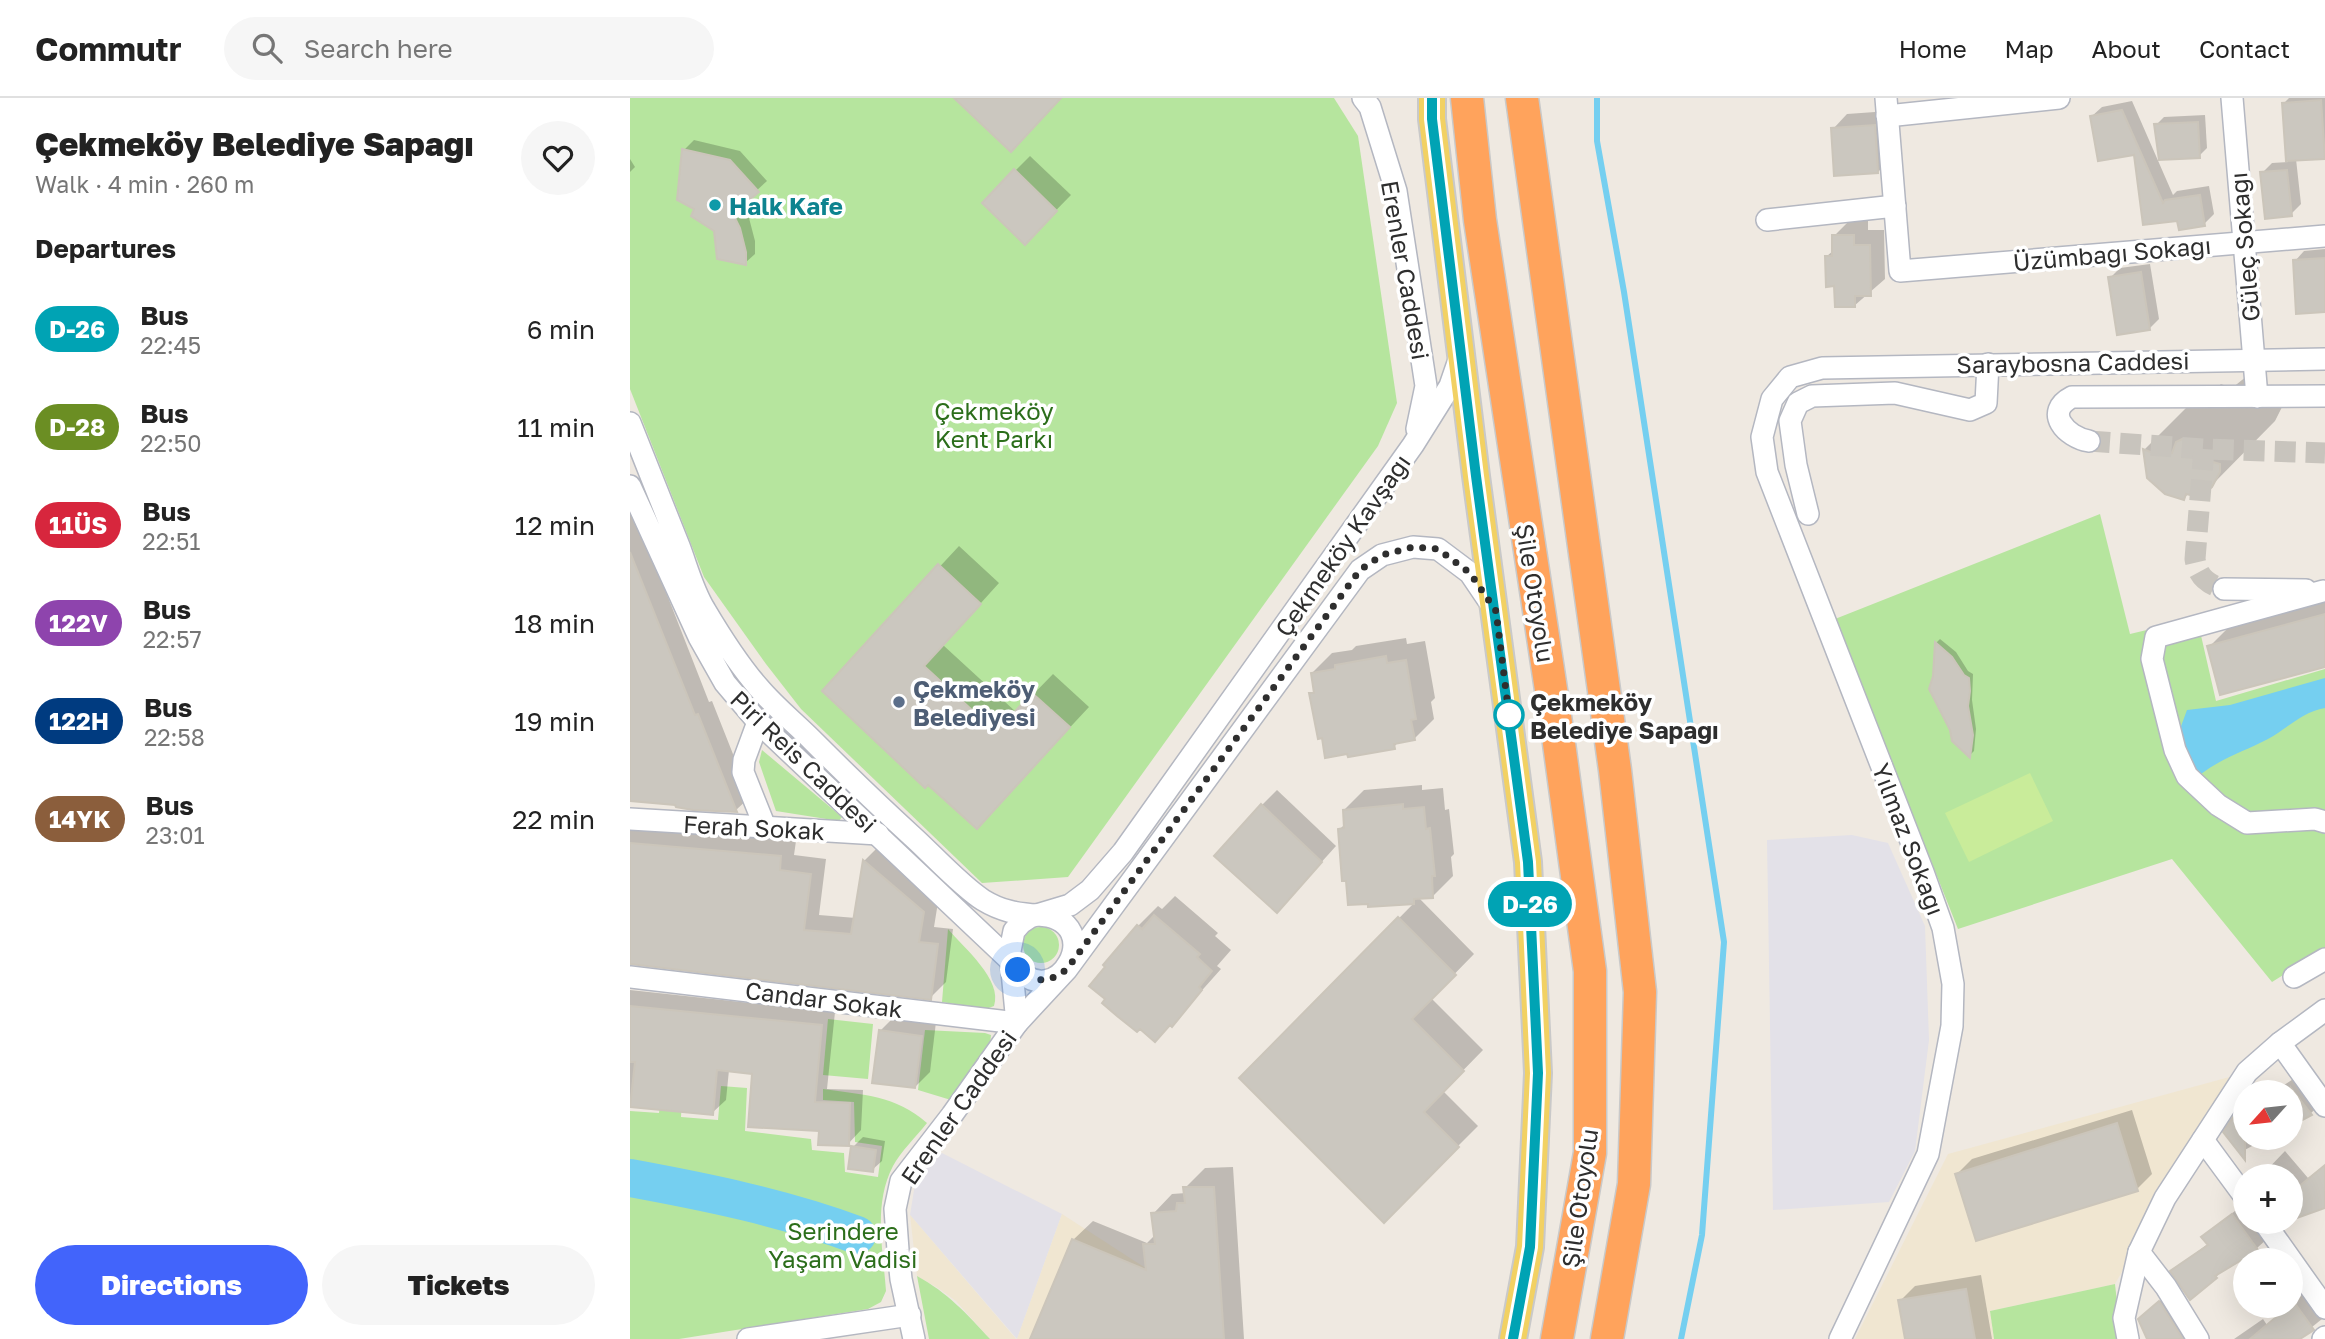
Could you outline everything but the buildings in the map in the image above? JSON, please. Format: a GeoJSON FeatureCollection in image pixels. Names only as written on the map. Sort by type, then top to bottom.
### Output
{"type":"FeatureCollection","features":[{"type":"Feature","properties":{"kind":"highway","name":"Şile Otoyolu"},"geometry":{"type":"LineString","coordinates":[[1466,98],[1480,220],[1558,736],[1590,971],[1590,1153],[1557,1339]]}},
{"type":"Feature","properties":{"kind":"highway","name":"Şile Otoyolu"},"geometry":{"type":"LineString","coordinates":[[1522,98],[1615,770],[1640,992],[1634,1184],[1606,1339]]}},
{"type":"Feature","properties":{"kind":"main road","name":"Çekmeköy Kavşağı"},"geometry":{"type":"LineString","coordinates":[[1432,98],[1432,119],[1462,352]]}},
{"type":"Feature","properties":{"kind":"main road"},"geometry":{"type":"LineString","coordinates":[[1462,352],[1528,862],[1538,1073],[1530,1247],[1513,1339]]}},
{"type":"Feature","properties":{"kind":"street","name":"Erenler Caddesi"},"geometry":{"type":"LineString","coordinates":[[1363,98],[1370,107],[1396,191],[1426,386],[1413,445]]}},
{"type":"Feature","properties":{"kind":"street"},"geometry":{"type":"LineString","coordinates":[[1767,220],[1895,206],[1887,107],[2059,98]]}},
{"type":"Feature","properties":{"kind":"street","name":"Güleç Sokağı"},"geometry":{"type":"LineString","coordinates":[[2232,98],[2257,397]]}},
{"type":"Feature","properties":{"kind":"street","name":"Üzümbağı Sokağı"},"geometry":{"type":"LineString","coordinates":[[1895,206],[1900,271],[2325,236]]}},
{"type":"Feature","properties":{"kind":"street","name":"Çekmeköy Kavşağı"},"geometry":{"type":"LineString","coordinates":[[1041,915],[1070,905],[1090,890],[1124,852],[1413,445],[1450,386],[1462,352]]}},
{"type":"Feature","properties":{"kind":"street","name":"Saraybosna Caddesi"},"geometry":{"type":"LineString","coordinates":[[1822,368],[2253,358],[2325,359]]}},
{"type":"Feature","properties":{"kind":"street"},"geometry":{"type":"LineString","coordinates":[[1808,514],[1796,465],[1790,421],[1798,403],[1812,396],[1895,393],[1970,410],[1986,403],[1989,364]]}},
{"type":"Feature","properties":{"kind":"street","name":"Yılmaz Sokağı"},"geometry":{"type":"LineString","coordinates":[[1822,368],[1790,377],[1772,399],[1762,437],[1767,472],[1923,872],[1943,928],[1953,984],[1952,1026],[1928,1154],[1901,1216],[1840,1339]]}},
{"type":"Feature","properties":{"kind":"street"},"geometry":{"type":"LineString","coordinates":[[2089,441],[2076,439],[2064,429],[2059,420],[2063,402],[2072,397],[2325,396]]}},
{"type":"Feature","properties":{"kind":"street"},"geometry":{"type":"LineString","coordinates":[[630,422],[703,607],[725,644],[760,689],[884,810],[981,899],[1004,911],[1041,915],[1061,921],[1073,939],[1075,949],[1067,969]]}},
{"type":"Feature","properties":{"kind":"street","name":"Piri Reis Caddesi"},"geometry":{"type":"LineString","coordinates":[[630,486],[699,637],[724,682],[758,722],[1012,962]]}},
{"type":"Feature","properties":{"kind":"street"},"geometry":{"type":"LineString","coordinates":[[1012,962],[1027,977],[1037,980],[1048,980],[1067,969],[1360,570],[1382,555],[1413,547],[1438,549],[1470,573],[1496,611]]}},
{"type":"Feature","properties":{"kind":"street"},"geometry":{"type":"LineString","coordinates":[[2224,589],[2287,588],[2324,591]]}},
{"type":"Feature","properties":{"kind":"street"},"geometry":{"type":"LineString","coordinates":[[2324,591],[2155,637],[2151,659],[2175,750],[2187,776],[2210,799],[2247,823],[2315,819],[2325,822]]}},
{"type":"Feature","properties":{"kind":"street"},"geometry":{"type":"LineString","coordinates":[[758,722],[744,760],[743,772],[765,827]]}},
{"type":"Feature","properties":{"kind":"street","name":"Ferah Sokak"},"geometry":{"type":"LineString","coordinates":[[630,819],[878,834]]}},
{"type":"Feature","properties":{"kind":"street"},"geometry":{"type":"LineString","coordinates":[[1017,1023],[1010,941],[1021,923],[1041,915]]}},
{"type":"Feature","properties":{"kind":"street"},"geometry":{"type":"LineString","coordinates":[[2294,977],[2325,959]]}},
{"type":"Feature","properties":{"kind":"street","name":"Erenler Caddesi"},"geometry":{"type":"LineString","coordinates":[[914,1339],[901,1279],[898,1250],[895,1209],[901,1181],[1017,1023],[1067,969]]}},
{"type":"Feature","properties":{"kind":"street","name":"Candar Sokak"},"geometry":{"type":"LineString","coordinates":[[630,977],[1017,1023]]}},
{"type":"Feature","properties":{"kind":"street"},"geometry":{"type":"LineString","coordinates":[[2128,1339],[2124,1318],[2139,1252],[2165,1198],[2247,1072],[2280,1043],[2325,1010]]}},
{"type":"Feature","properties":{"kind":"street"},"geometry":{"type":"LineString","coordinates":[[2280,1043],[2325,1106]]}},
{"type":"Feature","properties":{"kind":"street"},"geometry":{"type":"LineString","coordinates":[[2203,1140],[2233,1181]]}},
{"type":"Feature","properties":{"kind":"street"},"geometry":{"type":"LineString","coordinates":[[2273,1234],[2325,1308]]}},
{"type":"Feature","properties":{"kind":"street"},"geometry":{"type":"LineString","coordinates":[[2139,1252],[2166,1287],[2198,1339]]}},
{"type":"Feature","properties":{"kind":"street"},"geometry":{"type":"LineString","coordinates":[[748,1339],[910,1315]]}},
{"type":"Feature","properties":{"kind":"shaded area"},"geometry":{"type":"Polygon","coordinates":[[[1852,835],[1888,843],[1925,926],[1929,1040],[1915,1151],[1889,1202],[1773,1210],[1767,840],[1852,835]]]}},
{"type":"Feature","properties":{"kind":"shaded area"},"geometry":{"type":"Polygon","coordinates":[[[2233,1076],[2115,1284],[1990,1311],[1994,1339],[1855,1339],[1948,1154],[2233,1076]]]}},
{"type":"Feature","properties":{"kind":"shaded area"},"geometry":{"type":"Polygon","coordinates":[[[942,1153],[1062,1214],[1017,1339],[910,1215],[916,1178],[942,1153]]]}},
{"type":"Feature","properties":{"kind":"shaded area"},"geometry":{"type":"Polygon","coordinates":[[[1062,1214],[1147,1269],[1126,1339],[1017,1339],[1062,1214]]]}},
{"type":"Feature","properties":{"kind":"shaded area"},"geometry":{"type":"Polygon","coordinates":[[[910,1215],[1016,1339],[990,1339],[956,1301],[917,1276],[910,1215]]]}},
{"type":"Feature","properties":{"kind":"green space","name":"Çekmeköy Kent Parkı"},"geometry":{"type":"Polygon","coordinates":[[[630,98],[1334,98],[1358,136],[1397,403],[1378,446],[1068,877],[982,883],[801,709],[704,577],[630,389],[630,98]]]}},
{"type":"Feature","properties":{"kind":"green space"},"geometry":{"type":"Polygon","coordinates":[[[2100,514],[2130,634],[2197,618],[2216,701],[2325,669],[2325,949],[2272,982],[2172,859],[1958,929],[1835,619],[2100,514]]]}},
{"type":"Feature","properties":{"kind":"green space"},"geometry":{"type":"Polygon","coordinates":[[[762,750],[842,817],[839,821],[776,811],[759,762],[762,750]]]}},
{"type":"Feature","properties":{"kind":"green space"},"geometry":{"type":"Polygon","coordinates":[[[2030,773],[2053,821],[1969,862],[1945,813],[2030,773]]]}},
{"type":"Feature","properties":{"kind":"green space"},"geometry":{"type":"Polygon","coordinates":[[[1041,927],[1054,932],[1059,945],[1054,958],[1041,963],[1028,958],[1023,945],[1028,932],[1041,927]]]}},
{"type":"Feature","properties":{"kind":"green space"},"geometry":{"type":"Polygon","coordinates":[[[948,929],[988,975],[995,996],[994,1006],[986,1009],[942,1002],[948,929]]]}},
{"type":"Feature","properties":{"kind":"green space"},"geometry":{"type":"Polygon","coordinates":[[[828,1019],[873,1024],[868,1079],[823,1075],[828,1019]]]}},
{"type":"Feature","properties":{"kind":"green space"},"geometry":{"type":"Polygon","coordinates":[[[925,1030],[991,1035],[990,1045],[951,1100],[918,1090],[925,1030]]]}},
{"type":"Feature","properties":{"kind":"green space"},"geometry":{"type":"Polygon","coordinates":[[[663,1080],[683,1082],[681,1117],[718,1120],[721,1086],[747,1088],[745,1131],[811,1139],[812,1150],[844,1153],[845,1172],[878,1177],[882,1146],[855,1142],[854,1102],[823,1100],[823,1089],[891,1102],[927,1123],[896,1160],[883,1196],[881,1227],[886,1291],[881,1302],[868,1309],[679,1339],[630,1339],[630,1111],[659,1113],[663,1080]]]}},
{"type":"Feature","properties":{"kind":"green space","name":"Serindere Yaşam Vadisi"},"geometry":{"type":"Polygon","coordinates":[[[917,1276],[965,1312],[990,1339],[929,1339],[917,1276]]]}},
{"type":"Feature","properties":{"kind":"green space"},"geometry":{"type":"Polygon","coordinates":[[[2115,1284],[2121,1339],[1994,1339],[1990,1311],[2115,1284]]]}},
{"type":"Feature","properties":{"kind":"water"},"geometry":{"type":"Polygon","coordinates":[[[2325,678],[2325,708],[2302,717],[2268,739],[2225,759],[2201,774],[2188,764],[2180,729],[2187,710],[2230,705],[2325,678]]]}},
{"type":"Feature","properties":{"kind":"waterway"},"geometry":{"type":"LineString","coordinates":[[1597,98],[1597,141],[1624,292],[1724,942],[1702,1235],[1681,1339]]}},
{"type":"Feature","properties":{"kind":"waterway"},"geometry":{"type":"LineString","coordinates":[[630,1178],[774,1209],[857,1235]]}},
{"type":"Feature","properties":{"kind":"tunnel"},"geometry":{"type":"LineString","coordinates":[[2089,441],[2204,449],[2325,453]]}},
{"type":"Feature","properties":{"kind":"tunnel"},"geometry":{"type":"LineString","coordinates":[[2204,449],[2195,559],[2198,571],[2204,579],[2224,589]]}},
{"type":"Feature","properties":{"kind":"bus line","name":"D-26"},"geometry":{"type":"LineString","coordinates":[[1432,98],[1432,119],[1476,476],[1499,630],[1528,862],[1538,1073],[1530,1247],[1513,1339]]}},
{"type":"Feature","properties":{"kind":"place","name":"Halk Kafe"},"geometry":{"type":"Point","coordinates":[715,205]}},
{"type":"Feature","properties":{"kind":"place","name":"Çekmeköy Belediyesi"},"geometry":{"type":"Point","coordinates":[899,702]}},
{"type":"Feature","properties":{"kind":"place","name":"Çekmeköy Belediye Sapağı"},"geometry":{"type":"Point","coordinates":[1509,715]}},
{"type":"Feature","properties":{"kind":"route"},"geometry":{"type":"LineString","coordinates":[[1018,970],[1027,977],[1048,980],[1067,969],[1360,570],[1382,555],[1413,547],[1438,549],[1470,573],[1496,611],[1509,715]]}}]}
